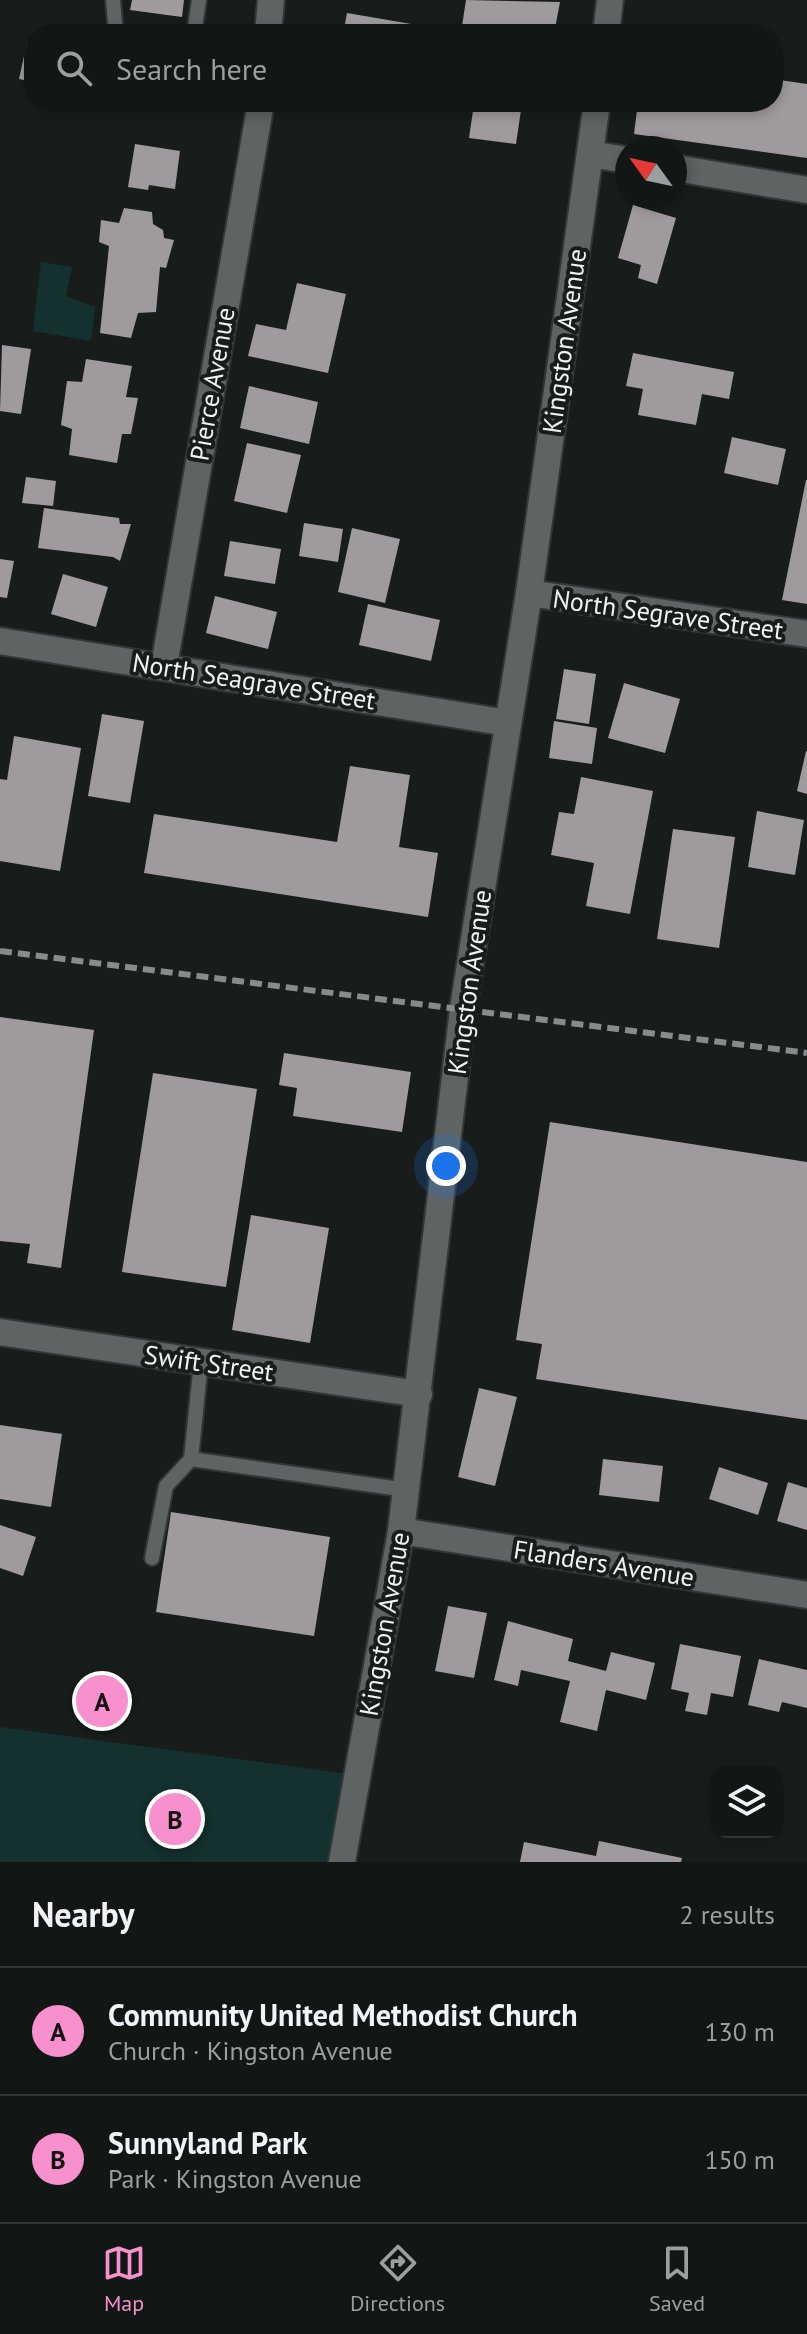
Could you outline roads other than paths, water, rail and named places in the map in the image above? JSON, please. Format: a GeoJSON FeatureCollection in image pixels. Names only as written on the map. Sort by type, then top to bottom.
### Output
{"type":"FeatureCollection","features":[{"type":"Feature","properties":{"kind":"street"},"geometry":{"type":"LineString","coordinates":[[269,24],[271,0]]}},
{"type":"Feature","properties":{"kind":"street"},"geometry":{"type":"LineString","coordinates":[[607,24],[610,0]]}},
{"type":"Feature","properties":{"kind":"street","name":"Pierce Avenue"},"geometry":{"type":"LineString","coordinates":[[164,666],[259,112]]}},
{"type":"Feature","properties":{"kind":"street","name":"Kingston Avenue"},"geometry":{"type":"LineString","coordinates":[[342,1862],[407,1490],[463,1009],[529,593],[596,112]]}},
{"type":"Feature","properties":{"kind":"street"},"geometry":{"type":"LineString","coordinates":[[590,154],[615,158]]}},
{"type":"Feature","properties":{"kind":"street"},"geometry":{"type":"LineString","coordinates":[[687,170],[807,190]]}},
{"type":"Feature","properties":{"kind":"street","name":"North Segrave Street"},"geometry":{"type":"LineString","coordinates":[[529,593],[807,634]]}},
{"type":"Feature","properties":{"kind":"street","name":"North Seagrave Street"},"geometry":{"type":"LineString","coordinates":[[0,641],[508,723]]}},
{"type":"Feature","properties":{"kind":"street","name":"Swift Street"},"geometry":{"type":"LineString","coordinates":[[0,1332],[419,1394]]}},
{"type":"Feature","properties":{"kind":"street","name":"Flanders Avenue"},"geometry":{"type":"LineString","coordinates":[[401,1531],[807,1595]]}},
{"type":"Feature","properties":{"kind":"lane"},"geometry":{"type":"LineString","coordinates":[[113,0],[115,24]]}},
{"type":"Feature","properties":{"kind":"lane"},"geometry":{"type":"LineString","coordinates":[[195,24],[199,0]]}},
{"type":"Feature","properties":{"kind":"lane"},"geometry":{"type":"LineString","coordinates":[[152,1558],[166,1486],[191,1459],[201,1362]]}},
{"type":"Feature","properties":{"kind":"lane"},"geometry":{"type":"LineString","coordinates":[[191,1459],[407,1490]]}},
{"type":"Feature","properties":{"kind":"railway"},"geometry":{"type":"LineString","coordinates":[[0,951],[807,1053]]}},
{"type":"Feature","properties":{"kind":"place","name":"Community United Methodist Church"},"geometry":{"type":"Point","coordinates":[102,1701]}},
{"type":"Feature","properties":{"kind":"place","name":"Sunnyland Park"},"geometry":{"type":"Point","coordinates":[175,1819]}}]}
